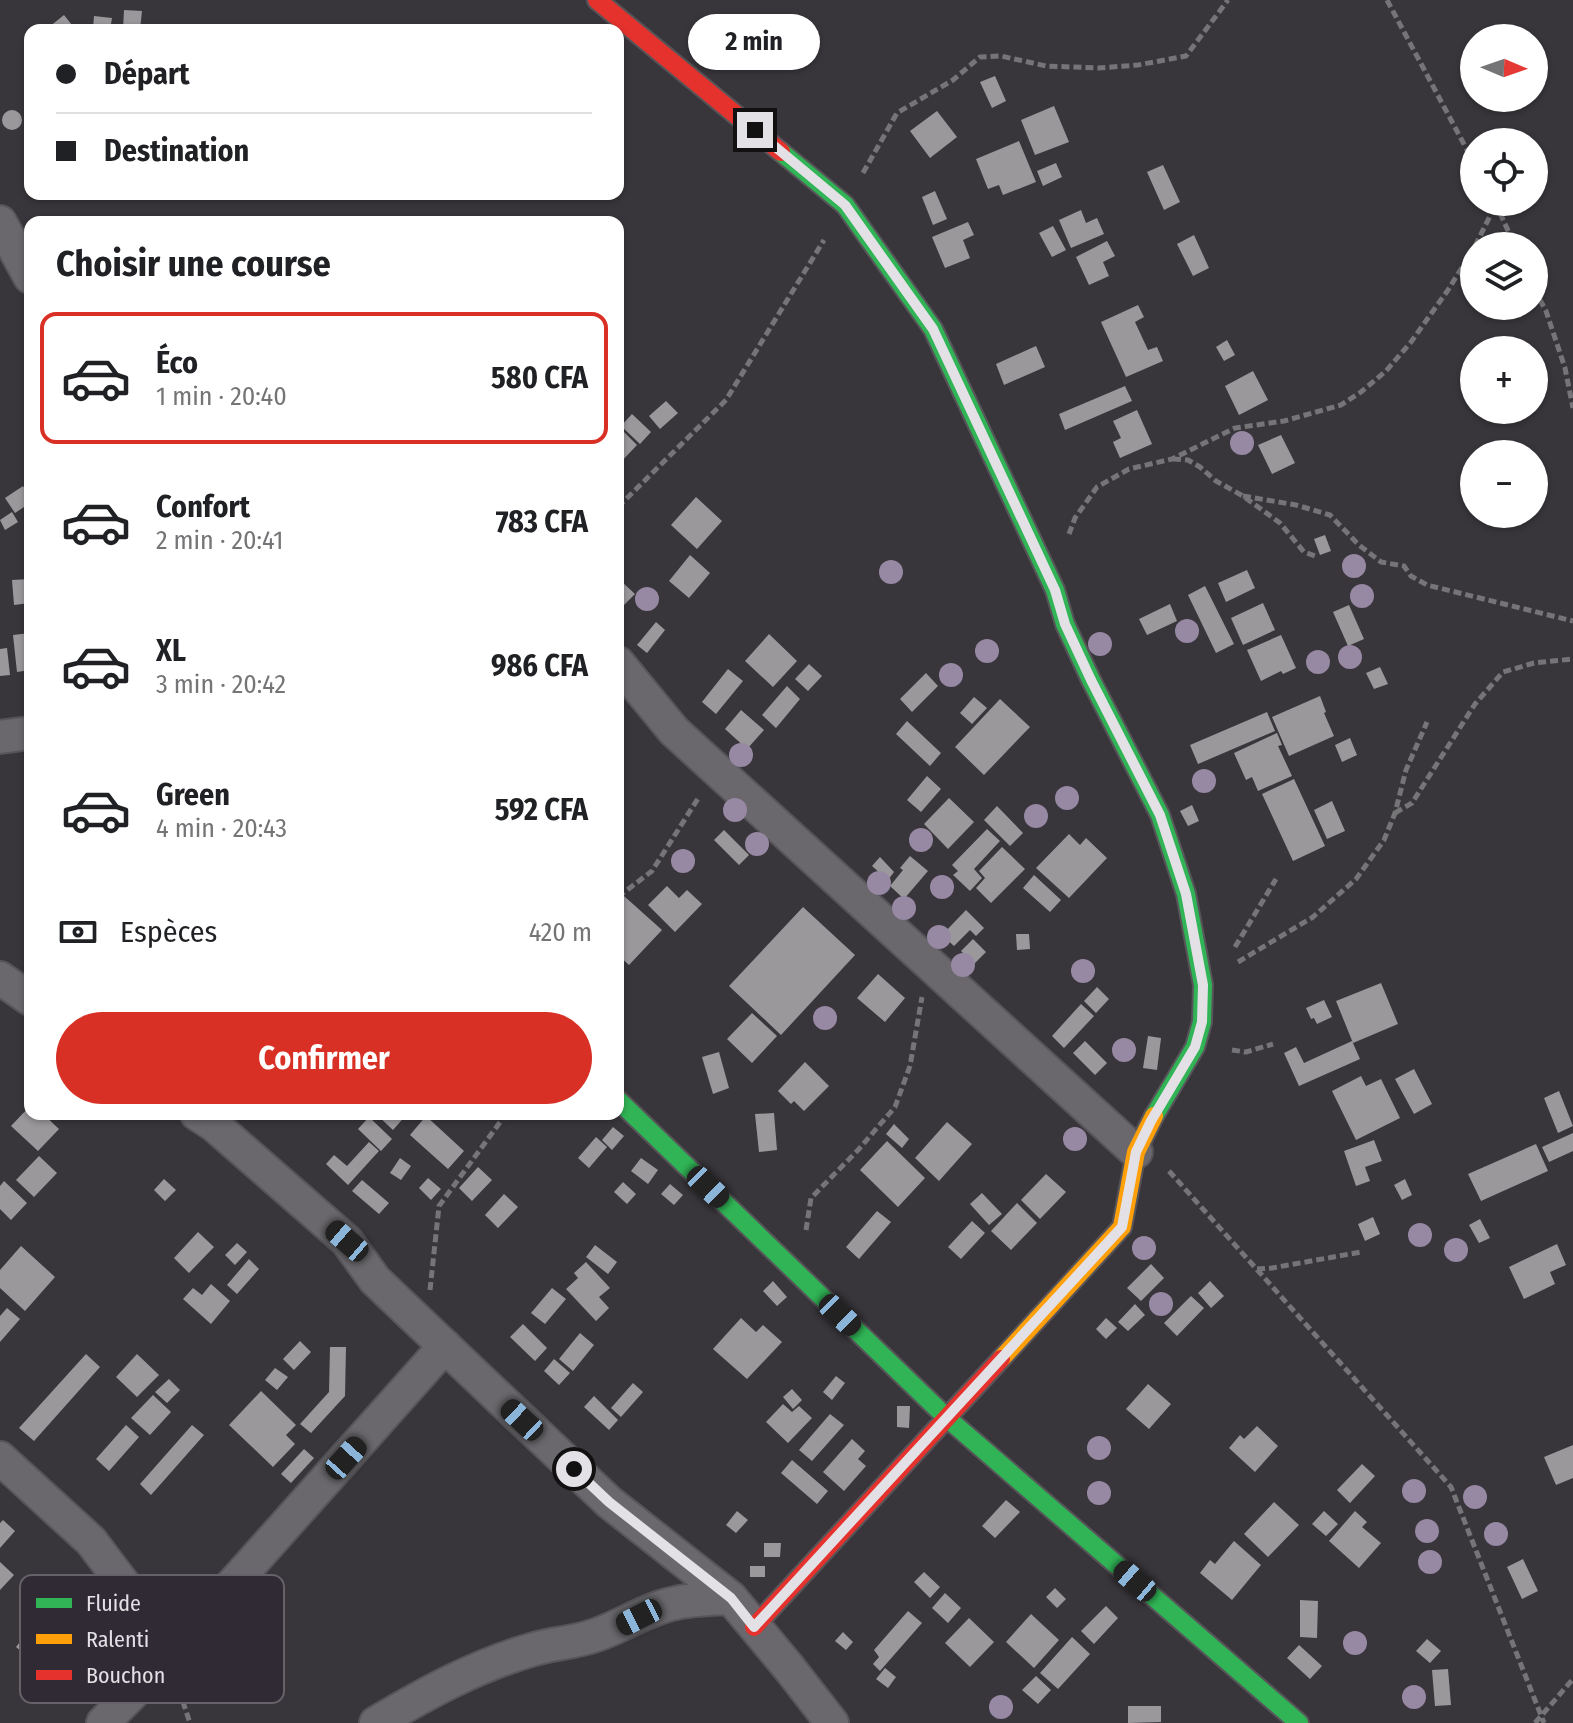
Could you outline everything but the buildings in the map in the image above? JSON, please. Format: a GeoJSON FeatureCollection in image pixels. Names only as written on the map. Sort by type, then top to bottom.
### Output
{"type":"FeatureCollection","features":[{"type":"Feature","properties":{"kind":"street"},"geometry":{"type":"LineString","coordinates":[[597,0],[845,205],[933,329],[1055,590],[1065,624],[1084,666],[1160,815],[1186,894],[1203,985],[1202,1022],[1195,1047],[1136,1152],[1122,1227],[754,1627]]}},
{"type":"Feature","properties":{"kind":"street"},"geometry":{"type":"LineString","coordinates":[[0,222],[24,266]]}},
{"type":"Feature","properties":{"kind":"street"},"geometry":{"type":"LineString","coordinates":[[624,670],[674,731],[1136,1152]]}},
{"type":"Feature","properties":{"kind":"street"},"geometry":{"type":"LineString","coordinates":[[0,737],[24,734]]}},
{"type":"Feature","properties":{"kind":"street"},"geometry":{"type":"LineString","coordinates":[[0,978],[24,995]]}},
{"type":"Feature","properties":{"kind":"street"},"geometry":{"type":"LineString","coordinates":[[624,1106],[947,1418],[1299,1723]]}},
{"type":"Feature","properties":{"kind":"street"},"geometry":{"type":"LineString","coordinates":[[206,1120],[347,1241],[375,1280],[609,1502],[731,1598],[832,1723]]}},
{"type":"Feature","properties":{"kind":"street"},"geometry":{"type":"LineString","coordinates":[[237,1575],[435,1338]]}},
{"type":"Feature","properties":{"kind":"street"},"geometry":{"type":"LineString","coordinates":[[0,1458],[91,1541],[117,1575]]}},
{"type":"Feature","properties":{"kind":"street"},"geometry":{"type":"LineString","coordinates":[[376,1723],[423,1695],[492,1663],[532,1649],[593,1637],[654,1609],[676,1603],[731,1598]]}},
{"type":"Feature","properties":{"kind":"street"},"geometry":{"type":"LineString","coordinates":[[103,1723],[123,1703]]}},
{"type":"Feature","properties":{"kind":"path"},"geometry":{"type":"LineString","coordinates":[[624,501],[726,400],[845,205],[897,113],[953,80],[980,57],[1001,56],[1046,66],[1098,68],[1138,65],[1186,56],[1228,0]]}},
{"type":"Feature","properties":{"kind":"path"},"geometry":{"type":"LineString","coordinates":[[1387,0],[1460,137]]}},
{"type":"Feature","properties":{"kind":"path"},"geometry":{"type":"LineString","coordinates":[[1055,590],[1075,518],[1097,487],[1129,469],[1172,459],[1235,428],[1284,421],[1341,405],[1386,371],[1411,342],[1460,271]]}},
{"type":"Feature","properties":{"kind":"path"},"geometry":{"type":"LineString","coordinates":[[1548,317],[1565,368],[1573,408]]}},
{"type":"Feature","properties":{"kind":"path"},"geometry":{"type":"LineString","coordinates":[[1172,459],[1188,460],[1243,496],[1280,523],[1304,552],[1315,556]]}},
{"type":"Feature","properties":{"kind":"path"},"geometry":{"type":"LineString","coordinates":[[1243,496],[1296,505],[1330,515],[1359,545],[1381,562],[1404,566],[1411,576],[1427,585],[1573,621]]}},
{"type":"Feature","properties":{"kind":"path"},"geometry":{"type":"LineString","coordinates":[[1395,813],[1412,803],[1475,704],[1503,672],[1534,663],[1573,659]]}},
{"type":"Feature","properties":{"kind":"path"},"geometry":{"type":"LineString","coordinates":[[1232,966],[1313,917],[1356,879],[1384,840],[1406,770],[1427,722]]}},
{"type":"Feature","properties":{"kind":"path"},"geometry":{"type":"LineString","coordinates":[[624,892],[652,871],[717,770]]}},
{"type":"Feature","properties":{"kind":"path"},"geometry":{"type":"LineString","coordinates":[[1231,954],[1276,879]]}},
{"type":"Feature","properties":{"kind":"path"},"geometry":{"type":"LineString","coordinates":[[798,1273],[811,1198],[895,1107],[910,1066],[922,999],[922,956]]}},
{"type":"Feature","properties":{"kind":"path"},"geometry":{"type":"LineString","coordinates":[[435,1338],[439,1206],[502,1120]]}},
{"type":"Feature","properties":{"kind":"path"},"geometry":{"type":"LineString","coordinates":[[1136,1152],[1154,1154],[1451,1487],[1544,1723]]}},
{"type":"Feature","properties":{"kind":"path"},"geometry":{"type":"LineString","coordinates":[[1256,1269],[1361,1252]]}},
{"type":"Feature","properties":{"kind":"path"},"geometry":{"type":"LineString","coordinates":[[1535,1723],[1573,1679]]}},
{"type":"Feature","properties":{"kind":"traffic: fast"},"geometry":{"type":"LineString","coordinates":[[781,152],[845,205],[933,329],[1055,590],[1065,624],[1091,680],[1160,815],[1186,894],[1203,985],[1202,1022],[1195,1047],[1154,1116]]}},
{"type":"Feature","properties":{"kind":"traffic: fast"},"geometry":{"type":"LineString","coordinates":[[624,1106],[947,1418],[1299,1723]]}},
{"type":"Feature","properties":{"kind":"traffic: slow"},"geometry":{"type":"LineString","coordinates":[[1001,1359],[1122,1227],[1136,1152],[1154,1116]]}},
{"type":"Feature","properties":{"kind":"traffic: jam"},"geometry":{"type":"LineString","coordinates":[[597,0],[781,152]]}},
{"type":"Feature","properties":{"kind":"traffic: jam"},"geometry":{"type":"LineString","coordinates":[[754,1627],[1001,1359]]}},
{"type":"Feature","properties":{"kind":"route"},"geometry":{"type":"LineString","coordinates":[[574,1469],[609,1502],[731,1598],[754,1627],[1122,1227],[1136,1152],[1195,1047],[1202,1022],[1203,985],[1197,944],[1186,894],[1160,815],[1091,680],[1065,624],[1055,590],[933,329],[845,205],[755,130]]}}]}
